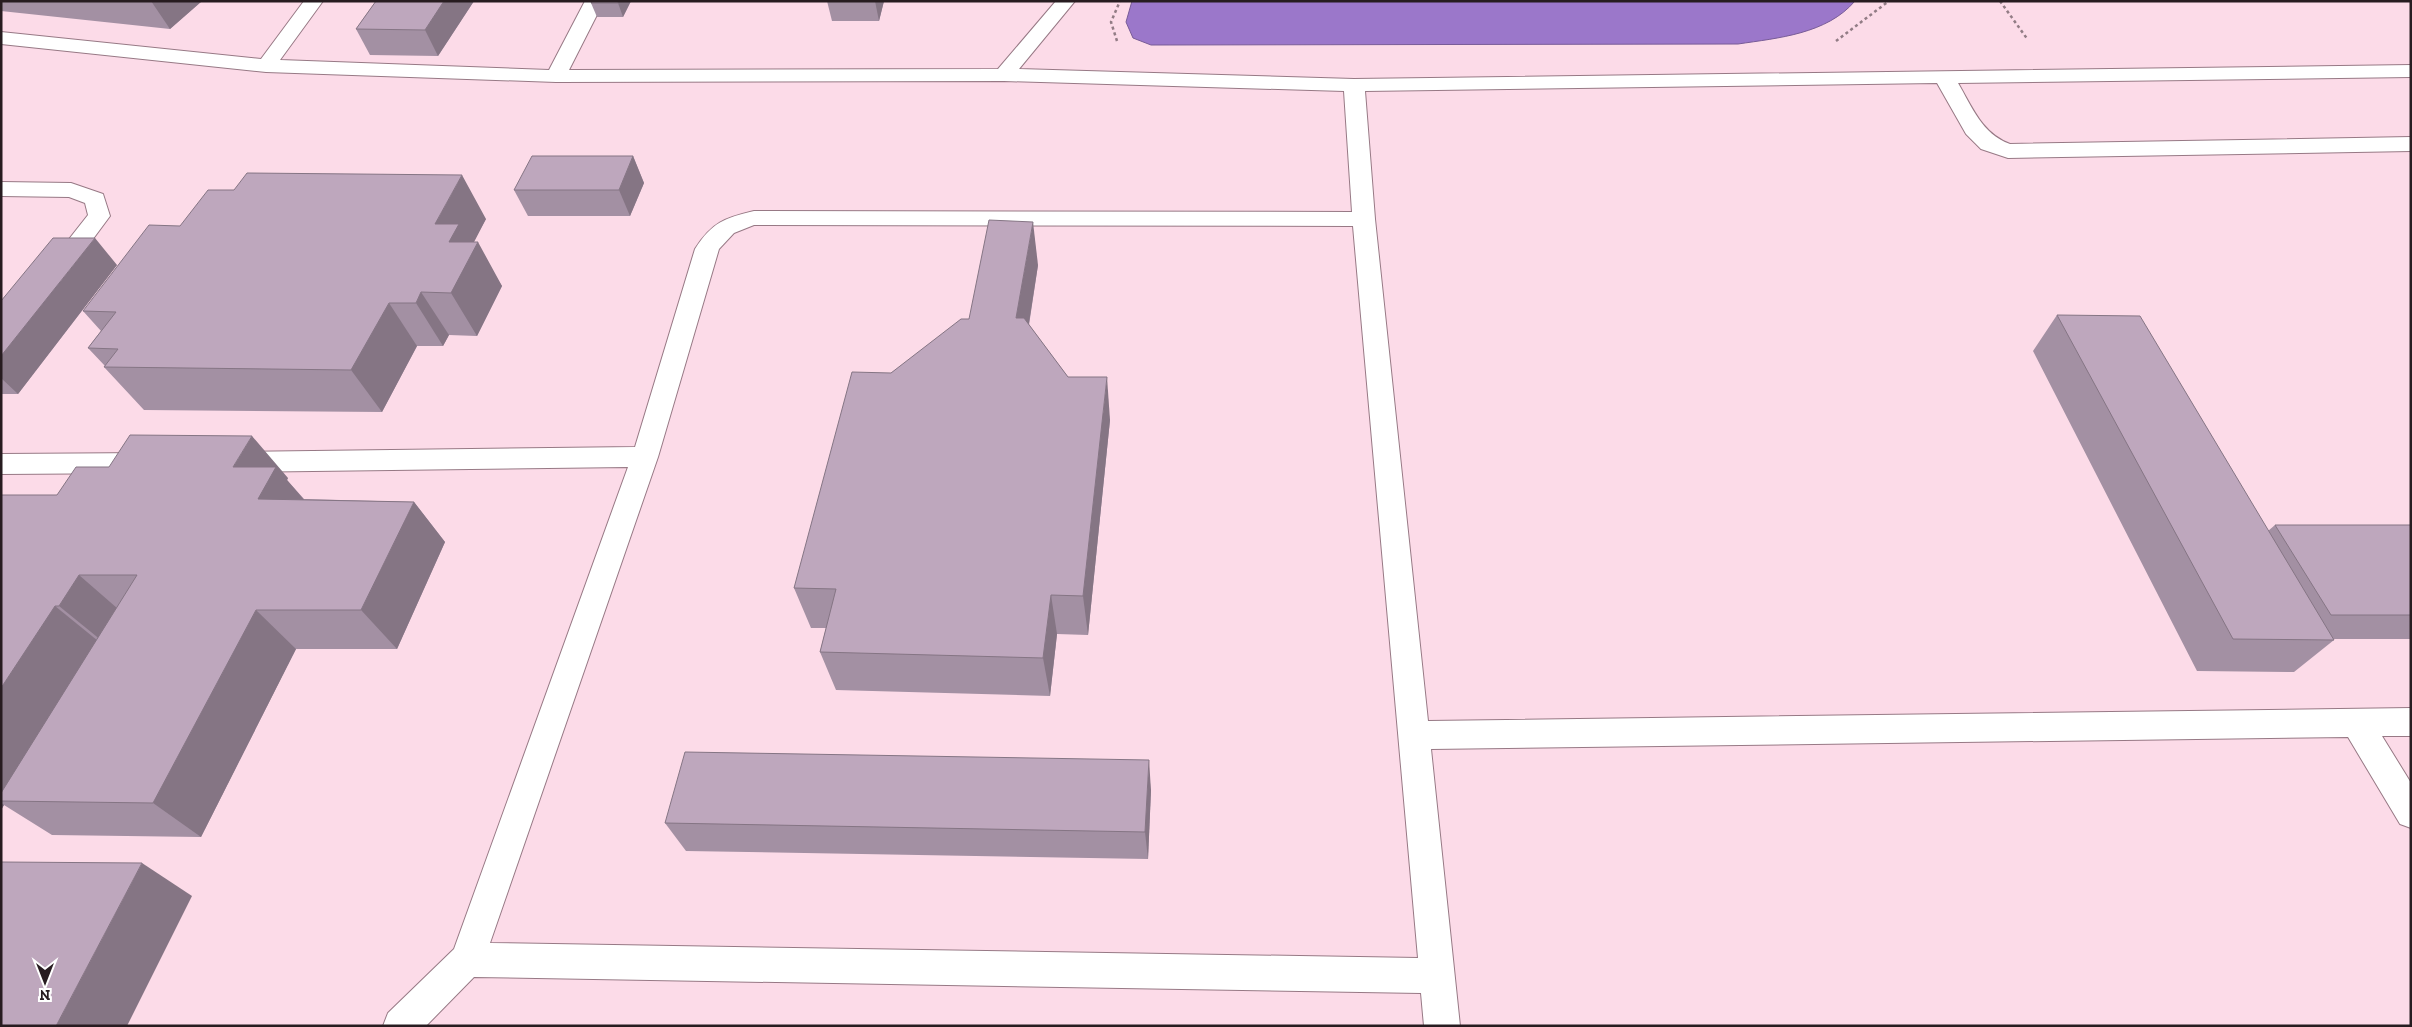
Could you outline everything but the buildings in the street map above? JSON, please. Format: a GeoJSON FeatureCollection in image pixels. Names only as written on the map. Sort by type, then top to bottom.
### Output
{"type":"FeatureCollection","features":[{"type":"Feature","properties":{"kind":"lane"},"geometry":{"type":"LineString","coordinates":[[266,66],[314,1]]}},
{"type":"Feature","properties":{"kind":"lane"},"geometry":{"type":"LineString","coordinates":[[556,76],[595,1]]}},
{"type":"Feature","properties":{"kind":"lane"},"geometry":{"type":"LineString","coordinates":[[1004,76],[1066,1]]}},
{"type":"Feature","properties":{"kind":"lane"},"geometry":{"type":"LineString","coordinates":[[1,38],[266,66],[556,76],[1004,76],[1354,85],[1945,79],[2411,71]]}},
{"type":"Feature","properties":{"kind":"lane"},"geometry":{"type":"LineString","coordinates":[[1945,79],[1974,128],[1989,144],[2008,151],[2411,144]]}},
{"type":"Feature","properties":{"kind":"lane"},"geometry":{"type":"LineString","coordinates":[[1354,85],[1364,219],[1442,1026]]}},
{"type":"Feature","properties":{"kind":"lane"},"geometry":{"type":"LineString","coordinates":[[1,189],[71,190],[95,199],[100,216],[48,283]]}},
{"type":"Feature","properties":{"kind":"lane"},"geometry":{"type":"LineString","coordinates":[[401,1026],[467,960],[645,458],[707,248],[717,233],[732,224],[754,218],[1364,219]]}},
{"type":"Feature","properties":{"kind":"lane"},"geometry":{"type":"LineString","coordinates":[[209,462],[645,458]]}},
{"type":"Feature","properties":{"kind":"lane"},"geometry":{"type":"LineString","coordinates":[[1,464],[170,462]]}},
{"type":"Feature","properties":{"kind":"lane"},"geometry":{"type":"LineString","coordinates":[[1415,735],[2411,722]]}},
{"type":"Feature","properties":{"kind":"lane"},"geometry":{"type":"LineString","coordinates":[[2357,723],[2411,813]]}},
{"type":"Feature","properties":{"kind":"lane"},"geometry":{"type":"LineString","coordinates":[[467,960],[1437,976]]}},
{"type":"Feature","properties":{"kind":"shaded area"},"geometry":{"type":"Polygon","coordinates":[[[1132,1],[1855,1],[1831,21],[1816,28],[1801,33],[1738,44],[1151,45],[1133,38],[1126,22],[1132,1]]]}}]}
